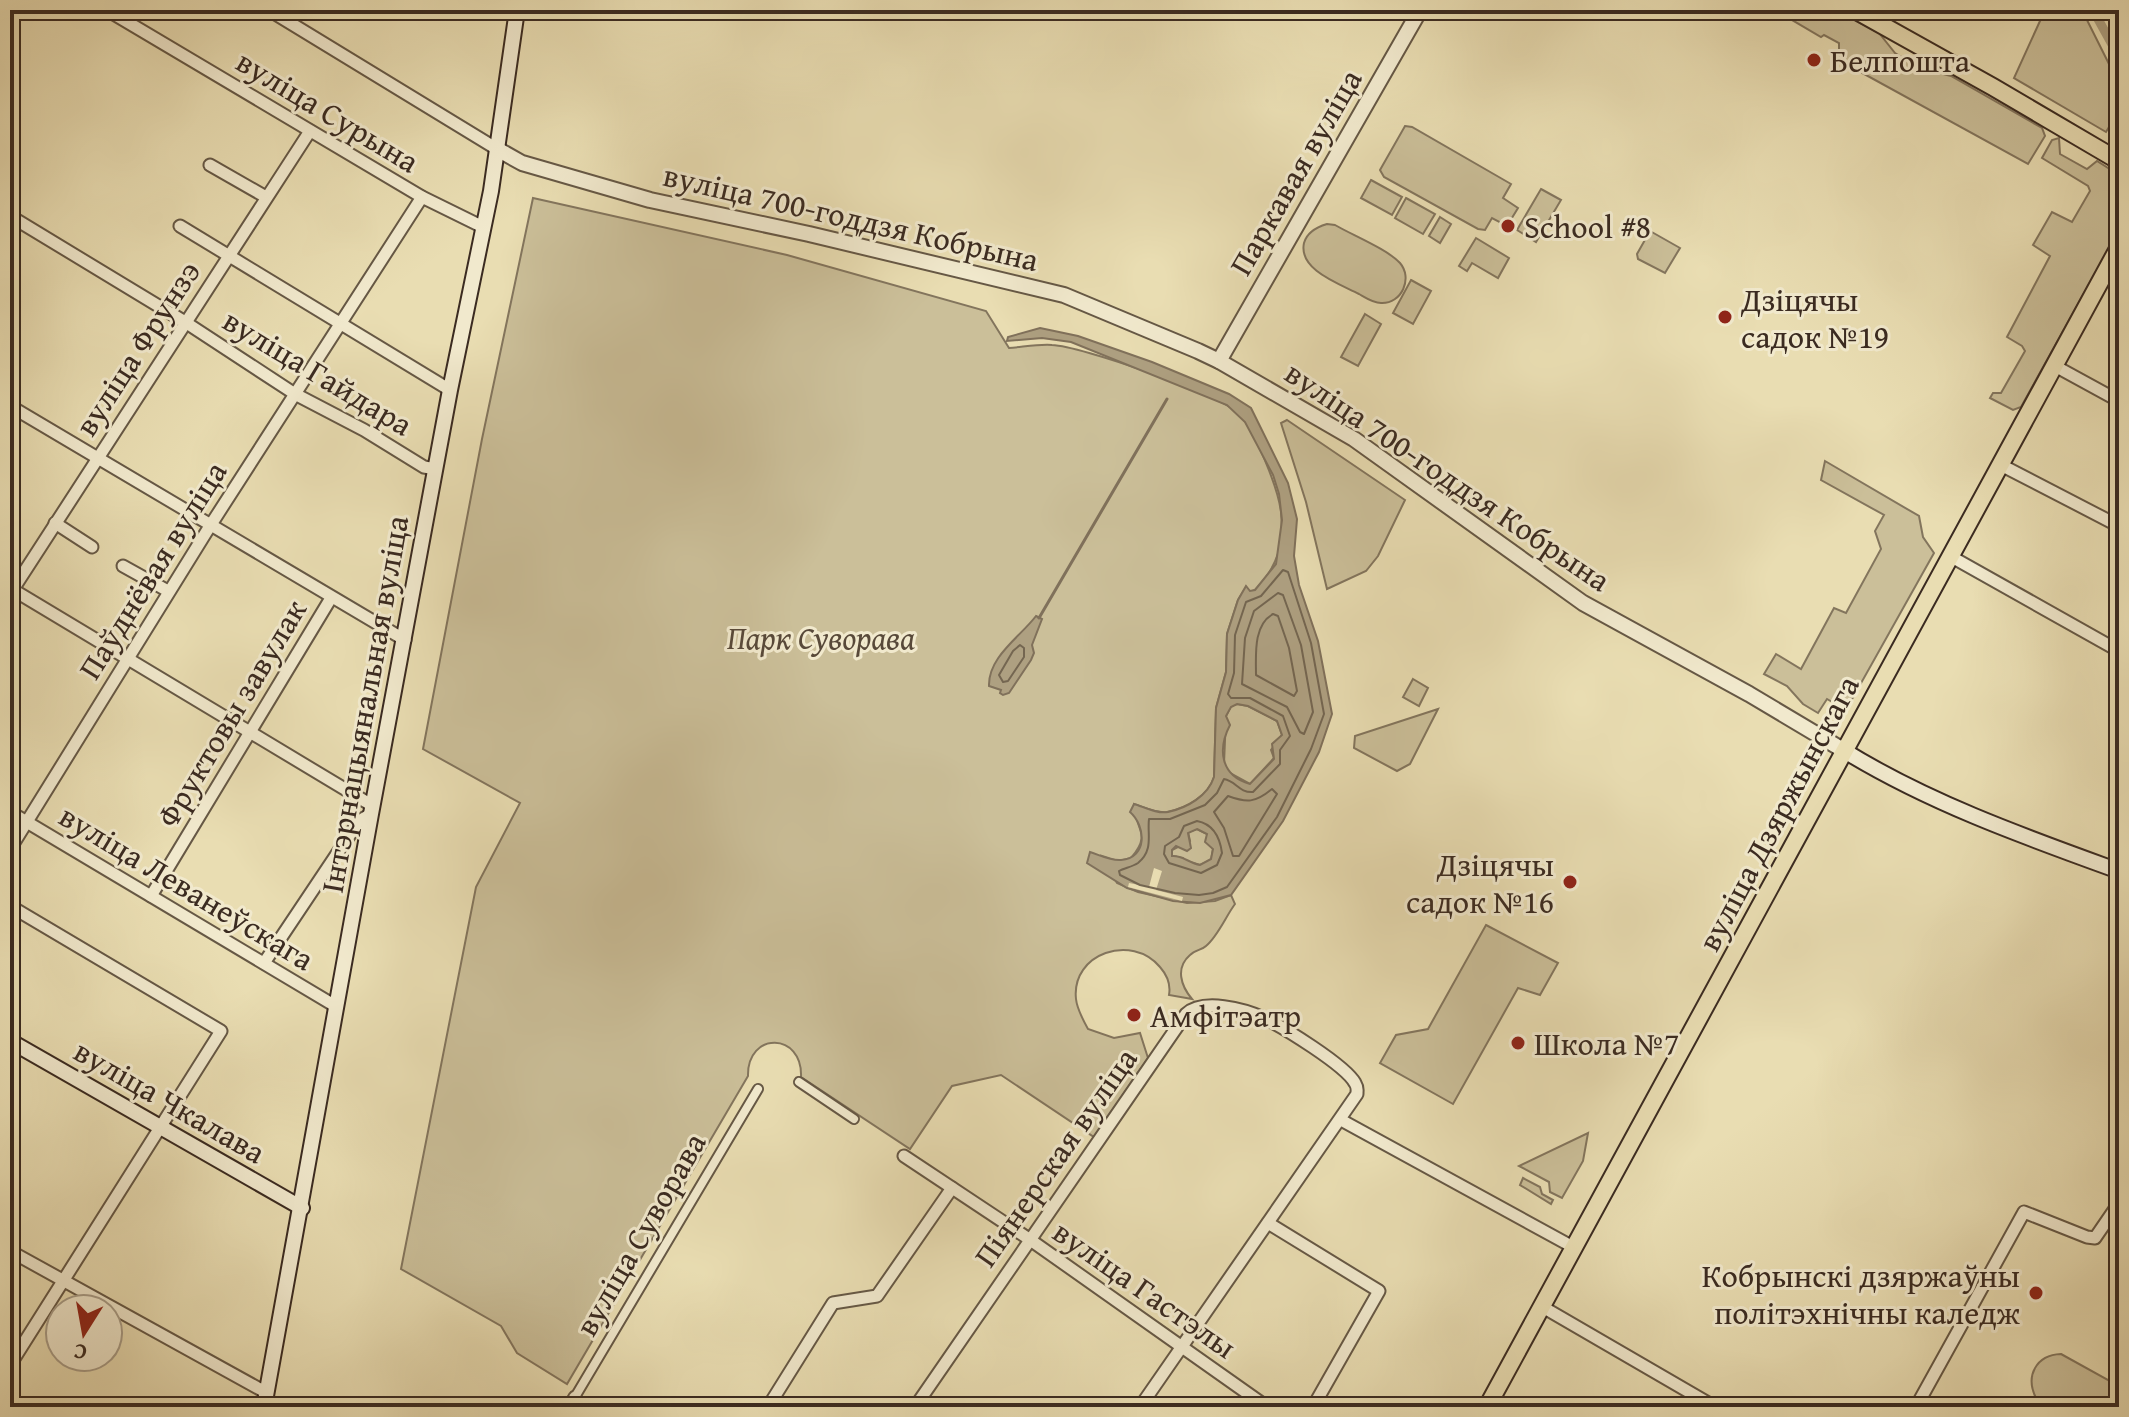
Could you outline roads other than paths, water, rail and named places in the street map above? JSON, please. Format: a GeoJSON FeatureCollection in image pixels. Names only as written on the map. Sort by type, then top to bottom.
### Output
{"type":"FeatureCollection","features":[{"type":"Feature","properties":{"kind":"main road","name":"Інтэрнацыянальная вуліца"},"geometry":{"type":"LineString","coordinates":[[265,1400],[450,390],[483,227],[517,10]]}},
{"type":"Feature","properties":{"kind":"main road","name":"Паркавая вуліца"},"geometry":{"type":"LineString","coordinates":[[1219,361],[1420,10]]}},
{"type":"Feature","properties":{"kind":"main road"},"geometry":{"type":"LineString","coordinates":[[1855,10],[2119,161]]}},
{"type":"Feature","properties":{"kind":"main road","name":"вуліца 700-годдзя Кобрына"},"geometry":{"type":"LineString","coordinates":[[497,149],[522,163],[650,200],[809,234],[1064,295],[1219,361],[1354,439],[1583,603],[1762,701],[1905,785],[1960,810],[2119,871]]}},
{"type":"Feature","properties":{"kind":"main road","name":"вуліца Дзяржынскага"},"geometry":{"type":"LineString","coordinates":[[1487,1407],[2119,247]]}},
{"type":"Feature","properties":{"kind":"main road","name":"вуліца Чкалава"},"geometry":{"type":"LineString","coordinates":[[10,1041],[302,1208]]}},
{"type":"Feature","properties":{"kind":"street","name":"вуліца Сурына"},"geometry":{"type":"LineString","coordinates":[[107,10],[422,197],[483,227]]}},
{"type":"Feature","properties":{"kind":"street"},"geometry":{"type":"LineString","coordinates":[[275,11],[497,149]]}},
{"type":"Feature","properties":{"kind":"street","name":"вуліца Фрунзэ"},"geometry":{"type":"LineString","coordinates":[[11,591],[310,131]]}},
{"type":"Feature","properties":{"kind":"street"},"geometry":{"type":"LineString","coordinates":[[210,165],[266,197]]}},
{"type":"Feature","properties":{"kind":"street","name":"Паўднёвая вуліца"},"geometry":{"type":"LineString","coordinates":[[10,849],[168,591],[422,197]]}},
{"type":"Feature","properties":{"kind":"street","name":"вуліца Гайдара"},"geometry":{"type":"LineString","coordinates":[[10,216],[185,322],[295,394],[364,430],[424,467],[436,469]]}},
{"type":"Feature","properties":{"kind":"street"},"geometry":{"type":"LineString","coordinates":[[180,226],[450,390]]}},
{"type":"Feature","properties":{"kind":"street"},"geometry":{"type":"LineString","coordinates":[[2055,366],[2119,401]]}},
{"type":"Feature","properties":{"kind":"street"},"geometry":{"type":"LineString","coordinates":[[10,406],[405,640]]}},
{"type":"Feature","properties":{"kind":"street"},"geometry":{"type":"LineString","coordinates":[[2001,465],[2119,526]]}},
{"type":"Feature","properties":{"kind":"street"},"geometry":{"type":"LineString","coordinates":[[55,523],[92,547]]}},
{"type":"Feature","properties":{"kind":"street"},"geometry":{"type":"LineString","coordinates":[[1950,556],[2119,651]]}},
{"type":"Feature","properties":{"kind":"street"},"geometry":{"type":"LineString","coordinates":[[123,566],[168,591]]}},
{"type":"Feature","properties":{"kind":"street"},"geometry":{"type":"LineString","coordinates":[[11,591],[249,731],[372,810],[359,821],[264,963]]}},
{"type":"Feature","properties":{"kind":"street","name":"Фруктовы завулак"},"geometry":{"type":"LineString","coordinates":[[151,896],[331,598]]}},
{"type":"Feature","properties":{"kind":"street","name":"вуліца Леванеўскага"},"geometry":{"type":"LineString","coordinates":[[10,812],[337,1007]]}},
{"type":"Feature","properties":{"kind":"street"},"geometry":{"type":"LineString","coordinates":[[10,906],[221,1031],[10,1365]]}},
{"type":"Feature","properties":{"kind":"street","name":"Піянерская вуліца"},"geometry":{"type":"LineString","coordinates":[[915,1407],[1029,1239],[1192,1009],[1214,1007],[1263,1017],[1342,1068],[1358,1087],[1341,1120]]}},
{"type":"Feature","properties":{"kind":"street"},"geometry":{"type":"LineString","coordinates":[[799,1082],[854,1119]]}},
{"type":"Feature","properties":{"kind":"street","name":"вуліца Суворава"},"geometry":{"type":"LineString","coordinates":[[572,1402],[758,1089]]}},
{"type":"Feature","properties":{"kind":"street"},"geometry":{"type":"LineString","coordinates":[[1140,1407],[1341,1120],[1573,1247]]}},
{"type":"Feature","properties":{"kind":"street","name":"вуліца Гастэлы"},"geometry":{"type":"LineString","coordinates":[[904,1156],[1029,1239],[1267,1407]]}},
{"type":"Feature","properties":{"kind":"street"},"geometry":{"type":"LineString","coordinates":[[768,1407],[833,1303],[877,1296],[952,1188]]}},
{"type":"Feature","properties":{"kind":"street"},"geometry":{"type":"LineString","coordinates":[[1916,1407],[2024,1212],[2095,1238],[2119,1203]]}},
{"type":"Feature","properties":{"kind":"street"},"geometry":{"type":"LineString","coordinates":[[1268,1223],[1379,1291],[1313,1407]]}},
{"type":"Feature","properties":{"kind":"street"},"geometry":{"type":"LineString","coordinates":[[10,1251],[265,1400]]}},
{"type":"Feature","properties":{"kind":"street"},"geometry":{"type":"LineString","coordinates":[[1541,1306],[1715,1407]]}},
{"type":"Feature","properties":{"kind":"water"},"geometry":{"type":"Polygon","coordinates":[[[1040,328],[1078,336],[1229,394],[1251,408],[1288,483],[1297,519],[1294,556],[1299,585],[1318,641],[1332,714],[1319,752],[1283,821],[1231,895],[1200,903],[1173,901],[1127,888],[1087,863],[1090,852],[1117,860],[1136,854],[1142,840],[1139,825],[1130,812],[1134,804],[1168,812],[1196,800],[1211,784],[1214,777],[1216,708],[1226,672],[1227,634],[1246,586],[1250,591],[1255,590],[1276,564],[1282,520],[1273,475],[1245,422],[1227,405],[1071,342],[1042,338],[1007,341],[1008,337],[1040,328]],[[1237,704],[1226,716],[1230,725],[1224,744],[1224,761],[1233,775],[1250,784],[1274,759],[1272,744],[1282,735],[1277,721],[1248,706],[1237,704]],[[1197,829],[1188,833],[1191,848],[1187,851],[1176,846],[1172,856],[1200,865],[1211,859],[1213,849],[1205,842],[1207,834],[1197,829]]]}},
{"type":"Feature","properties":{"kind":"water"},"geometry":{"type":"Polygon","coordinates":[[[1036,616],[1042,619],[1032,645],[1034,653],[1009,693],[1003,695],[1001,690],[989,686],[994,666],[1036,616]]]}},
{"type":"Feature","properties":{"kind":"waterway"},"geometry":{"type":"LineString","coordinates":[[2093,10],[2119,57]]}},
{"type":"Feature","properties":{"kind":"waterway"},"geometry":{"type":"LineString","coordinates":[[1039,618],[1167,399]]}},
{"type":"Feature","properties":{"kind":"place","name":"Белпошта"},"geometry":{"type":"Point","coordinates":[1814,60]}},
{"type":"Feature","properties":{"kind":"place","name":"School #8"},"geometry":{"type":"Point","coordinates":[1508,226]}},
{"type":"Feature","properties":{"kind":"place","name":"Дзіцячы садок №19"},"geometry":{"type":"Point","coordinates":[1725,317]}},
{"type":"Feature","properties":{"kind":"place","name":"Дзіцячы садок №16"},"geometry":{"type":"Point","coordinates":[1570,882]}},
{"type":"Feature","properties":{"kind":"place","name":"Амфітэатр"},"geometry":{"type":"Point","coordinates":[1134,1015]}},
{"type":"Feature","properties":{"kind":"place","name":"Школа №7"},"geometry":{"type":"Point","coordinates":[1518,1043]}},
{"type":"Feature","properties":{"kind":"place","name":"Кобрынскі дзяржаўны політэхнічны каледж"},"geometry":{"type":"Point","coordinates":[2036,1293]}},
{"type":"Feature","properties":{"kind":"park label","name":"Парк Суворава"},"geometry":{"type":"Point","coordinates":[821,637]}}]}
